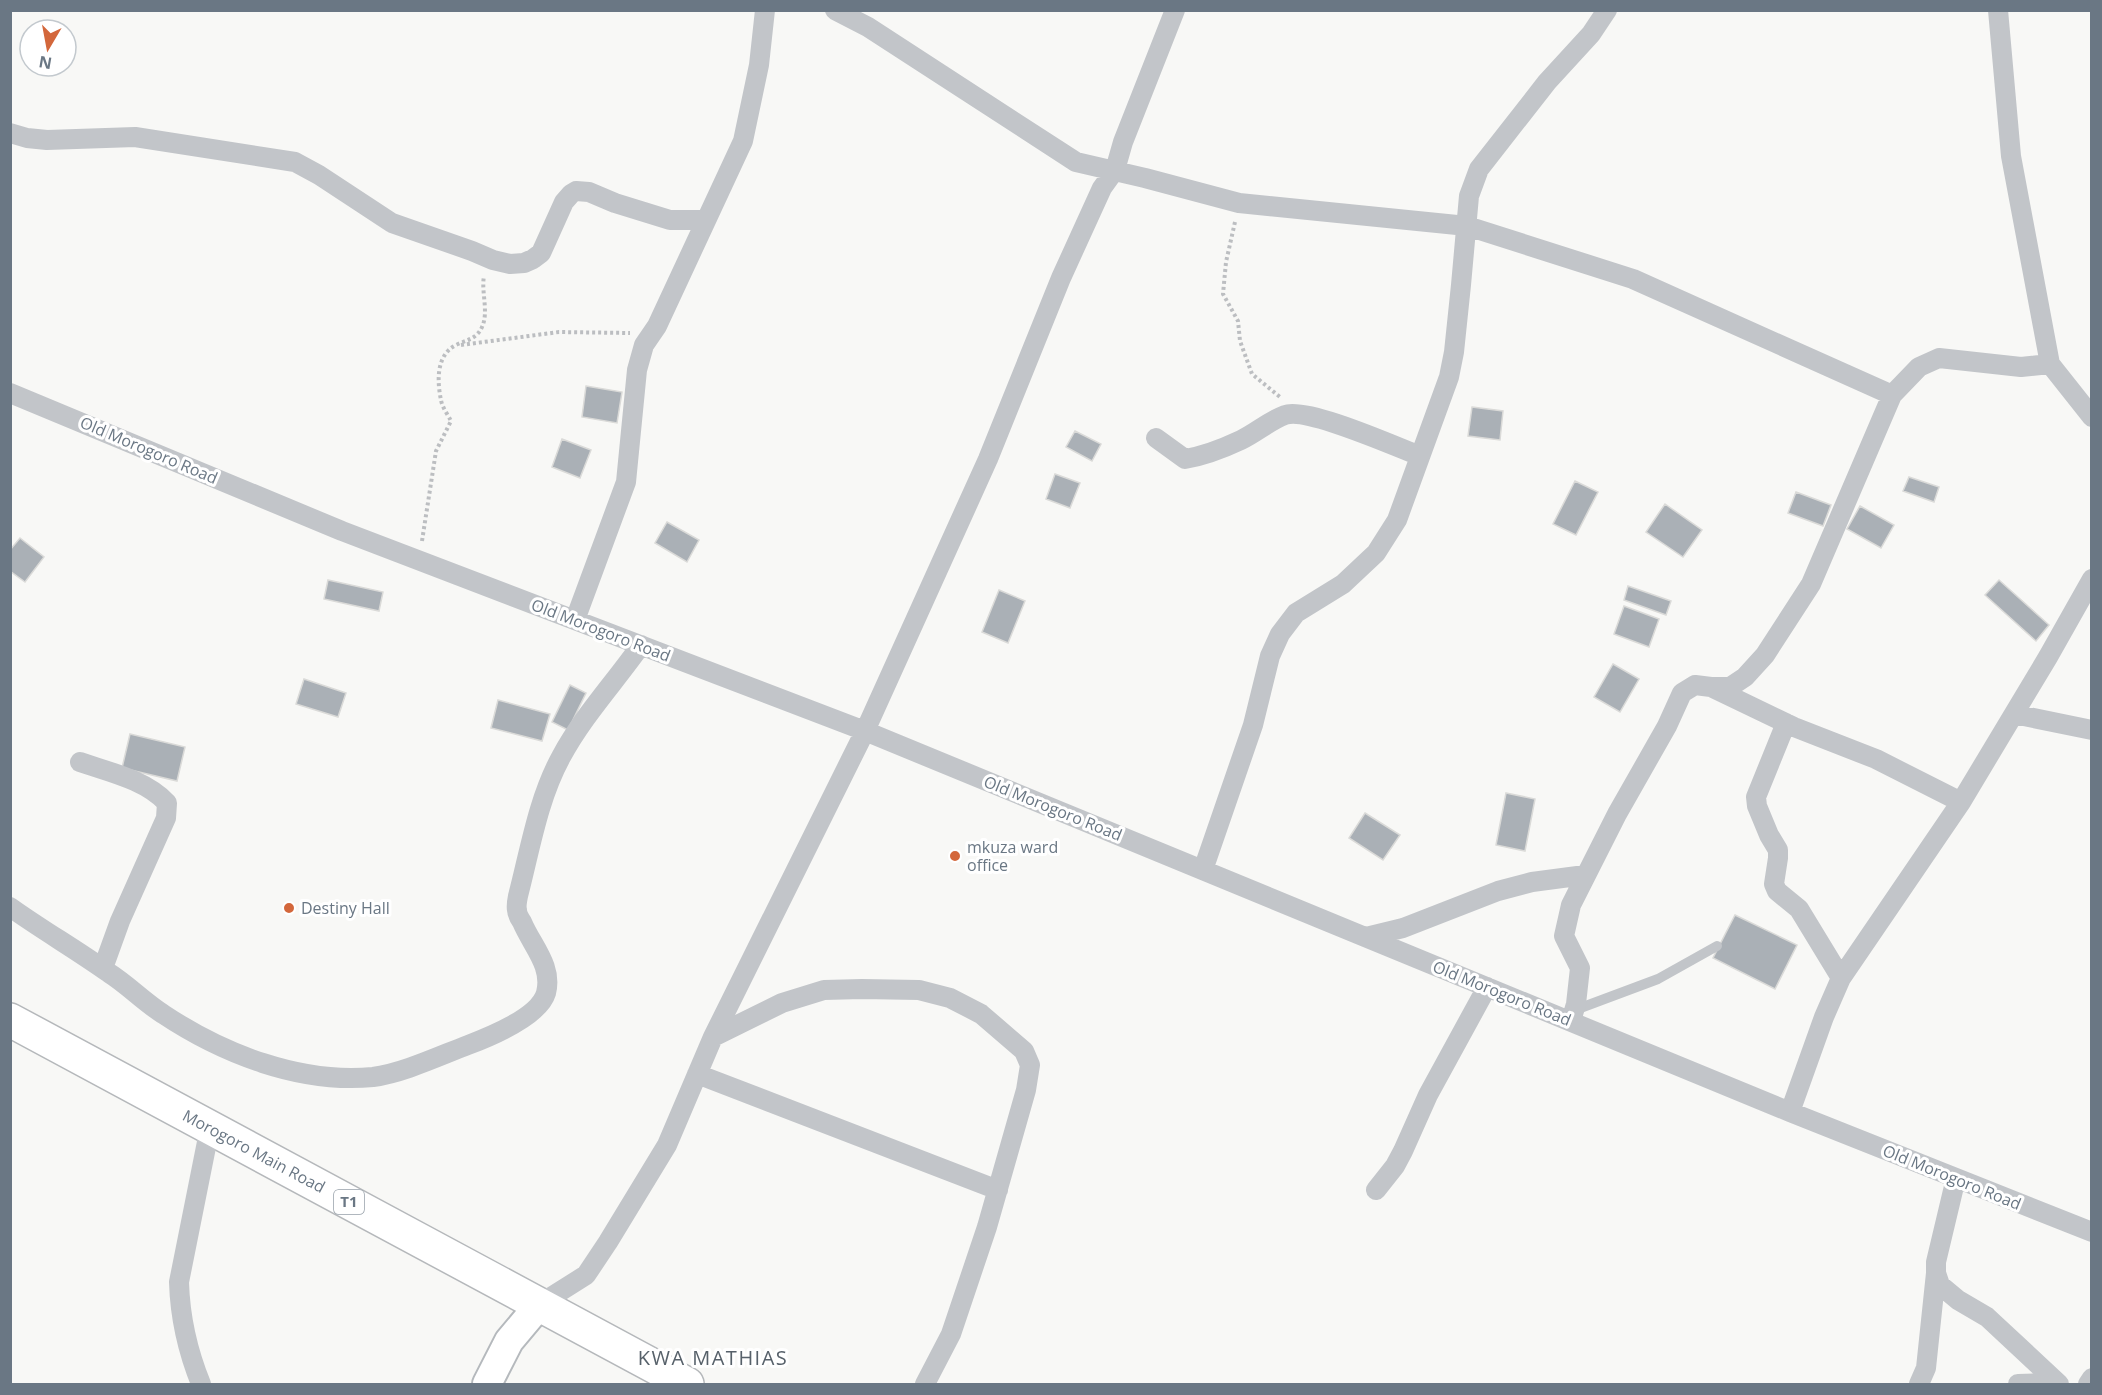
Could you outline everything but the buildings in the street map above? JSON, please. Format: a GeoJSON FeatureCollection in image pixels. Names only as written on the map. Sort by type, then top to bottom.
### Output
{"type":"FeatureCollection","features":[{"type":"Feature","properties":{"kind":"highway","name":"Morogoro Main Road"},"geometry":{"type":"LineString","coordinates":[[10,1020],[687,1384]]}},
{"type":"Feature","properties":{"kind":"street"},"geometry":{"type":"LineString","coordinates":[[575,620],[626,482],[638,370],[644,345],[657,326],[743,141],[759,65],[765,10]]}},
{"type":"Feature","properties":{"kind":"street"},"geometry":{"type":"LineString","coordinates":[[835,10],[868,27],[1076,162],[1102,188]]}},
{"type":"Feature","properties":{"kind":"street"},"geometry":{"type":"LineString","coordinates":[[487,1384],[509,1341],[540,1304],[585,1275],[668,1145],[713,1037],[865,731],[988,459],[1061,278],[1102,188],[1115,170],[1123,142],[1175,10]]}},
{"type":"Feature","properties":{"kind":"street"},"geometry":{"type":"LineString","coordinates":[[1203,870],[1253,725],[1270,656],[1280,634],[1296,613],[1343,584],[1376,553],[1397,519],[1450,369],[1459,307],[1469,196],[1479,169],[1547,82],[1591,34],[1607,10]]}},
{"type":"Feature","properties":{"kind":"street"},"geometry":{"type":"LineString","coordinates":[[1998,10],[2011,156],[2050,364],[2091,417]]}},
{"type":"Feature","properties":{"kind":"street"},"geometry":{"type":"LineString","coordinates":[[10,133],[47,140],[135,137],[295,162],[392,223],[472,250],[493,260],[510,264],[524,263],[541,252],[564,202],[576,191],[589,192],[615,203],[670,220],[706,220]]}},
{"type":"Feature","properties":{"kind":"street"},"geometry":{"type":"LineString","coordinates":[[1076,162],[1239,203],[1467,226],[1633,279],[1892,395]]}},
{"type":"Feature","properties":{"kind":"street"},"geometry":{"type":"LineString","coordinates":[[1573,1016],[1580,968],[1564,936],[1564,927],[1585,875],[1648,761],[1682,693],[1695,685],[1730,687],[1745,677],[1765,655],[1811,584],[1892,395],[1919,367],[1939,358],[2021,367],[2050,364]]}},
{"type":"Feature","properties":{"kind":"street","name":"Old Morogoro Road"},"geometry":{"type":"LineString","coordinates":[[10,393],[342,531],[865,731],[1487,987],[1573,1016],[1791,1112],[2091,1232]]}},
{"type":"Feature","properties":{"kind":"street"},"geometry":{"type":"LineString","coordinates":[[1156,438],[1185,459],[1241,440],[1288,414],[1310,416],[1420,456]]}},
{"type":"Feature","properties":{"kind":"street"},"geometry":{"type":"LineString","coordinates":[[1791,1112],[1840,978],[1961,802],[2091,579]]}},
{"type":"Feature","properties":{"kind":"street"},"geometry":{"type":"LineString","coordinates":[[10,908],[103,968],[163,1014],[204,1039],[271,1067],[351,1078],[376,1076],[411,1066],[467,1045],[515,1023],[539,1006],[545,995],[547,981],[544,961],[529,939],[517,911],[518,896],[542,803],[561,757],[594,705],[620,675],[641,645]]}},
{"type":"Feature","properties":{"kind":"street"},"geometry":{"type":"LineString","coordinates":[[1711,687],[1786,723],[1876,759],[1961,802]]}},
{"type":"Feature","properties":{"kind":"street"},"geometry":{"type":"LineString","coordinates":[[2014,714],[2091,730]]}},
{"type":"Feature","properties":{"kind":"street"},"geometry":{"type":"LineString","coordinates":[[1786,723],[1756,797],[1757,806],[1778,850],[1774,884],[1777,891],[1799,909],[1840,978]]}},
{"type":"Feature","properties":{"kind":"street"},"geometry":{"type":"LineString","coordinates":[[80,762],[142,784],[157,792],[167,803],[166,818],[120,921],[103,968]]}},
{"type":"Feature","properties":{"kind":"street"},"geometry":{"type":"LineString","coordinates":[[1365,937],[1403,928],[1498,891],[1532,882],[1585,875]]}},
{"type":"Feature","properties":{"kind":"street"},"geometry":{"type":"LineString","coordinates":[[1376,1190],[1395,1166],[1428,1095],[1487,987]]}},
{"type":"Feature","properties":{"kind":"street"},"geometry":{"type":"LineString","coordinates":[[713,1037],[782,1003],[824,990],[862,988],[919,990],[950,998],[981,1014],[1024,1051],[1030,1065],[1026,1090],[998,1190],[951,1334],[925,1384]]}},
{"type":"Feature","properties":{"kind":"street"},"geometry":{"type":"LineString","coordinates":[[697,1074],[998,1190]]}},
{"type":"Feature","properties":{"kind":"street"},"geometry":{"type":"LineString","coordinates":[[201,1384],[192,1362],[180,1308],[179,1282],[210,1127]]}},
{"type":"Feature","properties":{"kind":"street"},"geometry":{"type":"LineString","coordinates":[[1919,1384],[1926,1368],[1936,1262],[1956,1178]]}},
{"type":"Feature","properties":{"kind":"street"},"geometry":{"type":"LineString","coordinates":[[1936,1273],[1940,1285],[1958,1300],[1987,1317],[2058,1384]]}},
{"type":"Feature","properties":{"kind":"street"},"geometry":{"type":"LineString","coordinates":[[2088,1384],[2091,1378]]}},
{"type":"Feature","properties":{"kind":"street"},"geometry":{"type":"LineString","coordinates":[[2018,1384],[2058,1384]]}},
{"type":"Feature","properties":{"kind":"lane"},"geometry":{"type":"LineString","coordinates":[[1573,1016],[1658,979],[1717,946]]}},
{"type":"Feature","properties":{"kind":"path"},"geometry":{"type":"LineString","coordinates":[[1239,203],[1226,262],[1223,294],[1238,321],[1240,341],[1252,374],[1269,390],[1310,416]]}},
{"type":"Feature","properties":{"kind":"path"},"geometry":{"type":"LineString","coordinates":[[419,560],[436,451],[451,421],[441,402],[439,371],[441,361],[453,346],[472,339],[482,329],[485,316],[482,288],[484,276],[493,260]]}},
{"type":"Feature","properties":{"kind":"path"},"geometry":{"type":"LineString","coordinates":[[453,346],[559,332],[652,333]]}},
{"type":"Feature","properties":{"kind":"place","name":"mkuza ward office"},"geometry":{"type":"Point","coordinates":[955,856]}},
{"type":"Feature","properties":{"kind":"place","name":"Destiny Hall"},"geometry":{"type":"Point","coordinates":[289,908]}},
{"type":"Feature","properties":{"kind":"district","name":"KWA MATHIAS"},"geometry":{"type":"Point","coordinates":[713,1358]}}]}
